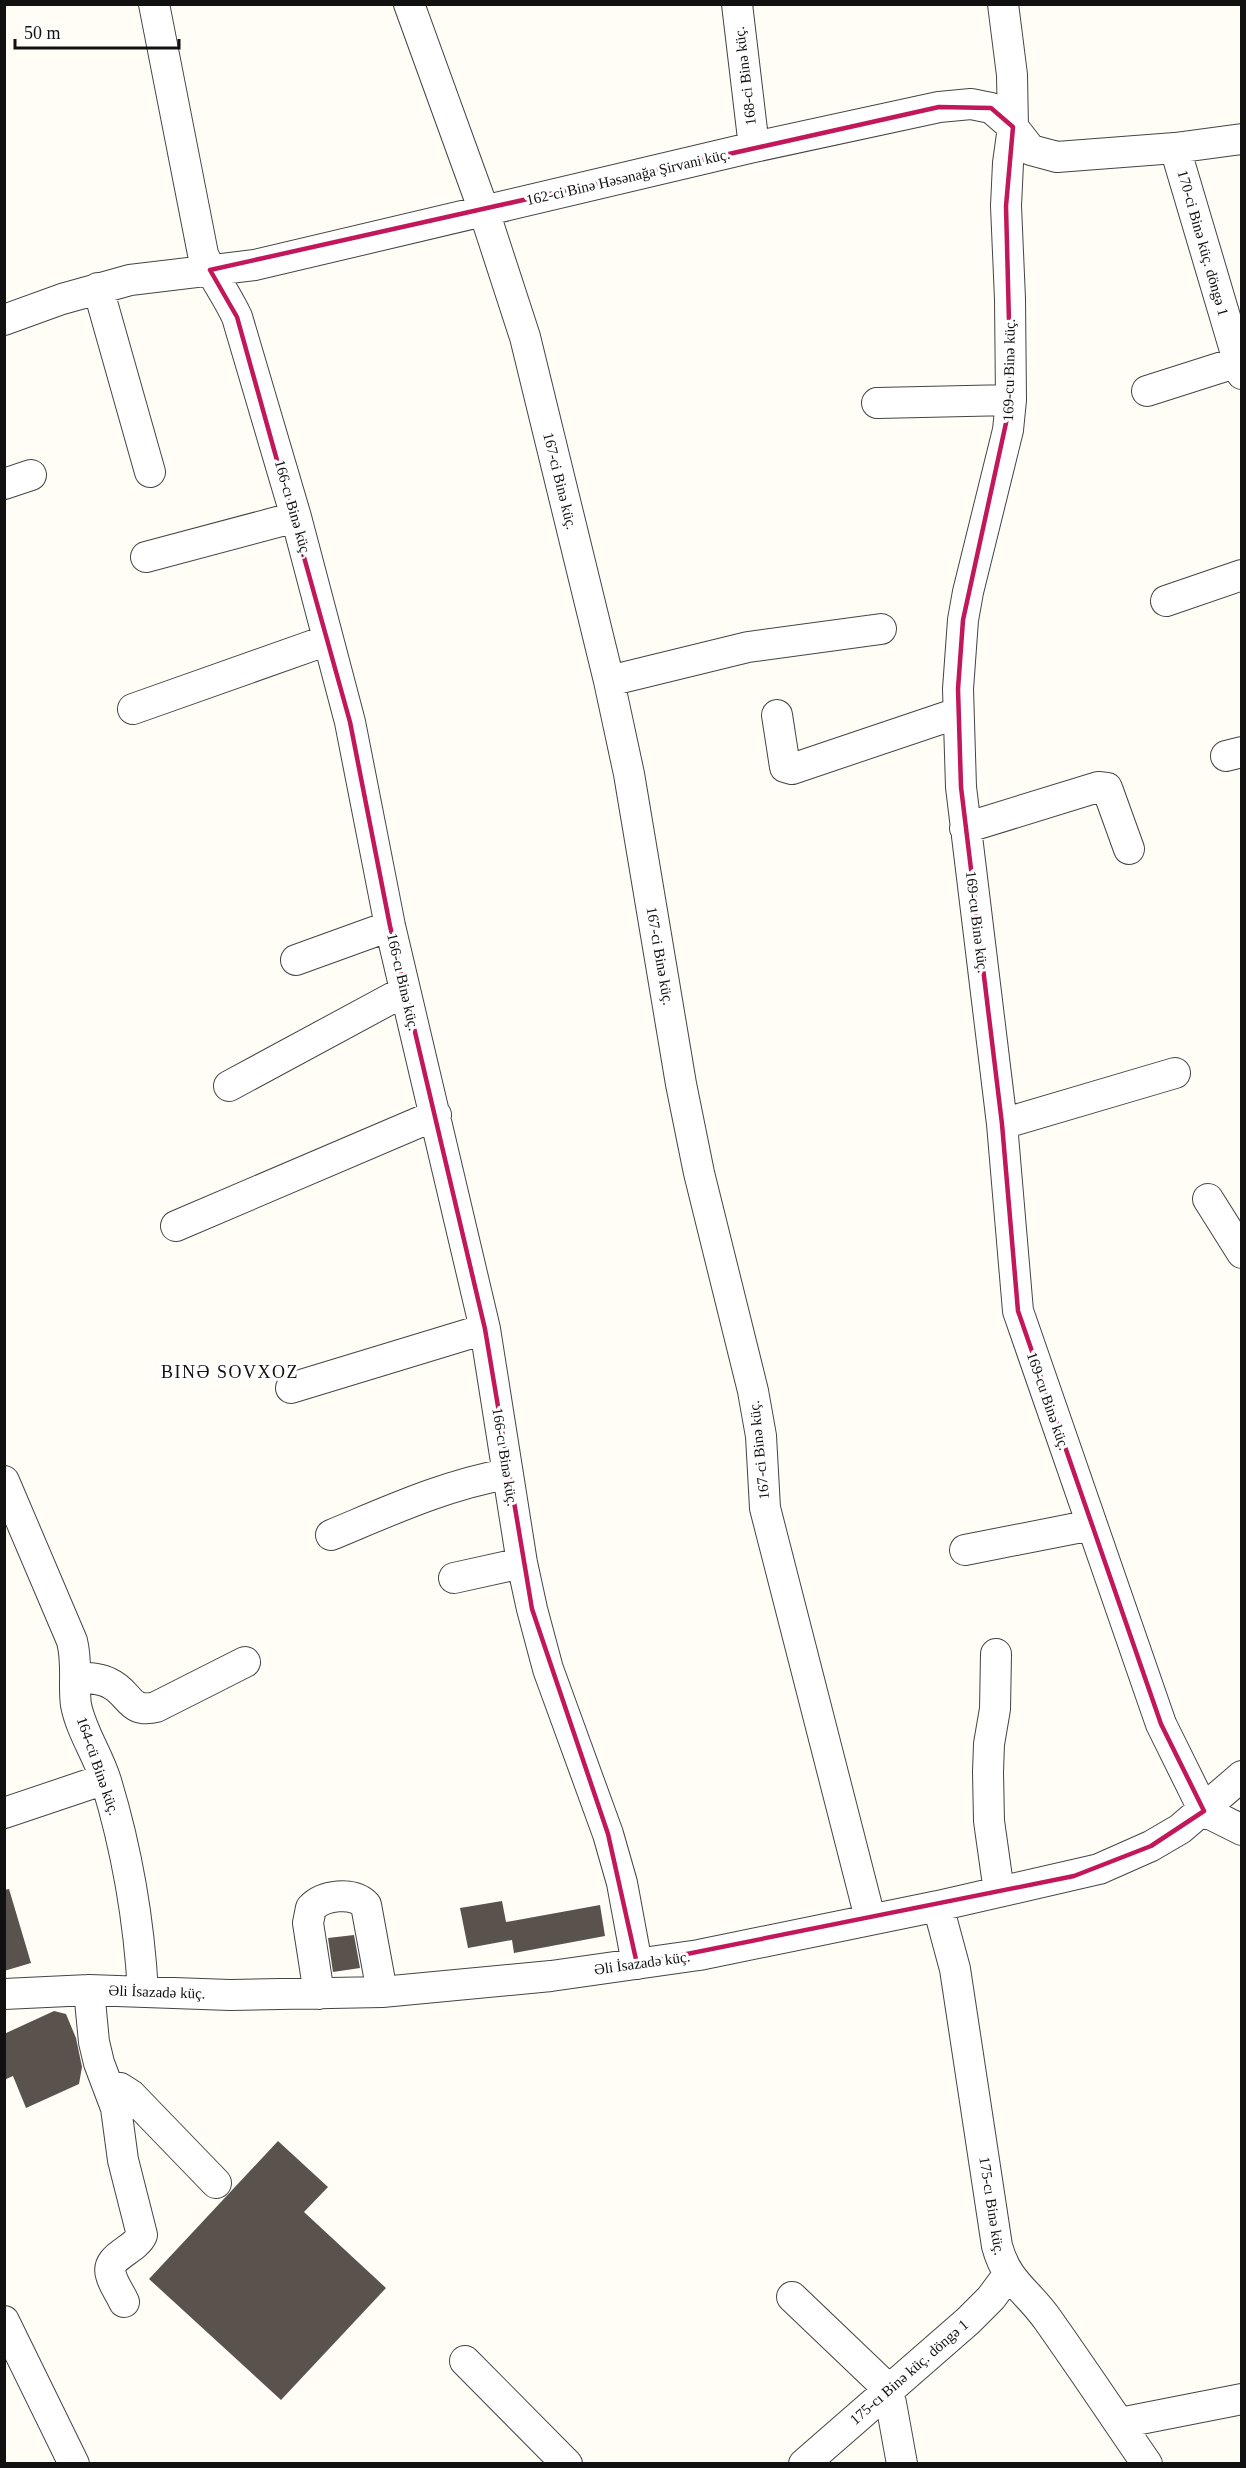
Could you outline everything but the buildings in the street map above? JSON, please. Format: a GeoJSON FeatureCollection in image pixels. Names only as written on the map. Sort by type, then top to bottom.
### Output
{"type":"FeatureCollection","features":[{"type":"Feature","properties":{"kind":"street","name":"166-cı Binə küç."},"geometry":{"type":"LineString","coordinates":[[154,4],[203,254],[237,317],[296,517],[350,722],[390,926],[485,1329],[522,1563],[548,1669],[608,1834],[622,1883],[637,1964]]}},
{"type":"Feature","properties":{"kind":"street","name":"167-ci Binə küç."},"geometry":{"type":"LineString","coordinates":[[409,4],[484,211],[525,337],[609,681],[629,774],[681,1084],[753,1391],[761,1436],[768,1518],[870,1918]]}},
{"type":"Feature","properties":{"kind":"street","name":"168-ci Binə küç."},"geometry":{"type":"LineString","coordinates":[[741,5],[754,147]]}},
{"type":"Feature","properties":{"kind":"street","name":"169-cu Binə küç."},"geometry":{"type":"LineString","coordinates":[[1006,5],[1012,75],[1013,127],[1008,163],[1006,206],[1011,400],[1008,430],[963,620],[958,713],[965,828],[1002,1124],[1018,1311],[1161,1724],[1204,1810]]}},
{"type":"Feature","properties":{"kind":"street","name":"162-ci Binə Həsənağa Şirvani küç."},"geometry":{"type":"LineString","coordinates":[[4,320],[98,288],[153,276],[255,265],[754,147],[950,106],[971,104],[991,108],[1013,127],[1031,150],[1057,157],[1175,148],[1242,139]]}},
{"type":"Feature","properties":{"kind":"street","name":"170-ci Binə küç. döngə 1"},"geometry":{"type":"LineString","coordinates":[[1175,148],[1240,368]]}},
{"type":"Feature","properties":{"kind":"street"},"geometry":{"type":"LineString","coordinates":[[98,288],[150,472]]}},
{"type":"Feature","properties":{"kind":"street"},"geometry":{"type":"LineString","coordinates":[[1147,392],[1240,368]]}},
{"type":"Feature","properties":{"kind":"street"},"geometry":{"type":"LineString","coordinates":[[877,404],[1011,400]]}},
{"type":"Feature","properties":{"kind":"street"},"geometry":{"type":"LineString","coordinates":[[146,557],[296,517]]}},
{"type":"Feature","properties":{"kind":"street"},"geometry":{"type":"LineString","coordinates":[[1166,601],[1242,575]]}},
{"type":"Feature","properties":{"kind":"street"},"geometry":{"type":"LineString","coordinates":[[609,681],[748,647],[881,630]]}},
{"type":"Feature","properties":{"kind":"street"},"geometry":{"type":"LineString","coordinates":[[133,709],[328,640]]}},
{"type":"Feature","properties":{"kind":"street"},"geometry":{"type":"LineString","coordinates":[[777,715],[784,767],[792,769],[958,713]]}},
{"type":"Feature","properties":{"kind":"street"},"geometry":{"type":"LineString","coordinates":[[965,828],[1098,787],[1107,788],[1129,849]]}},
{"type":"Feature","properties":{"kind":"street"},"geometry":{"type":"LineString","coordinates":[[296,960],[390,926]]}},
{"type":"Feature","properties":{"kind":"street"},"geometry":{"type":"LineString","coordinates":[[229,1086],[405,991]]}},
{"type":"Feature","properties":{"kind":"street"},"geometry":{"type":"LineString","coordinates":[[1002,1124],[1175,1072]]}},
{"type":"Feature","properties":{"kind":"street"},"geometry":{"type":"LineString","coordinates":[[176,1226],[436,1115]]}},
{"type":"Feature","properties":{"kind":"street"},"geometry":{"type":"LineString","coordinates":[[1208,1199],[1242,1253]]}},
{"type":"Feature","properties":{"kind":"street"},"geometry":{"type":"LineString","coordinates":[[291,1388],[485,1329]]}},
{"type":"Feature","properties":{"kind":"street"},"geometry":{"type":"LineString","coordinates":[[331,1535],[429,1494],[469,1481],[507,1474]]}},
{"type":"Feature","properties":{"kind":"street","name":"164-cü Binə küç."},"geometry":{"type":"LineString","coordinates":[[4,1481],[72,1641],[76,1659],[76,1705],[105,1779],[132,1886],[140,1941],[142,1992]]}},
{"type":"Feature","properties":{"kind":"street"},"geometry":{"type":"LineString","coordinates":[[965,1550],[1092,1525]]}},
{"type":"Feature","properties":{"kind":"street"},"geometry":{"type":"LineString","coordinates":[[454,1578],[522,1563]]}},
{"type":"Feature","properties":{"kind":"street"},"geometry":{"type":"LineString","coordinates":[[996,1654],[995,1709],[989,1744],[988,1772],[989,1821],[999,1892]]}},
{"type":"Feature","properties":{"kind":"street"},"geometry":{"type":"LineString","coordinates":[[76,1677],[113,1684],[135,1706],[144,1710],[156,1707],[245,1662]]}},
{"type":"Feature","properties":{"kind":"street","name":"Əli İsazadə küç."},"geometry":{"type":"LineString","coordinates":[[4,1994],[89,1990],[230,1995],[382,1992],[551,1976],[699,1954],[938,1906],[1074,1876],[1118,1862],[1180,1829],[1242,1776]]}},
{"type":"Feature","properties":{"kind":"street"},"geometry":{"type":"LineString","coordinates":[[4,1813],[105,1779]]}},
{"type":"Feature","properties":{"kind":"street"},"geometry":{"type":"LineString","coordinates":[[1204,1810],[1242,1830]]}},
{"type":"Feature","properties":{"kind":"street"},"geometry":{"type":"LineString","coordinates":[[319,1994],[308,1923],[311,1908],[321,1900],[351,1896],[362,1900],[366,1905],[382,1992]]}},
{"type":"Feature","properties":{"kind":"street","name":"175-cı Binə küç."},"geometry":{"type":"LineString","coordinates":[[938,1906],[951,1947],[955,1970],[997,2246],[1008,2275],[1046,2317],[1147,2463]]}},
{"type":"Feature","properties":{"kind":"street"},"geometry":{"type":"LineString","coordinates":[[89,1990],[94,2042],[99,2063],[110,2086],[116,2108],[128,2180],[142,2235],[139,2242],[113,2260],[110,2266],[110,2275],[124,2302]]}},
{"type":"Feature","properties":{"kind":"street"},"geometry":{"type":"LineString","coordinates":[[110,2086],[120,2088],[131,2095],[216,2183]]}},
{"type":"Feature","properties":{"kind":"street","name":"175-cı Binə küç. döngə 1"},"geometry":{"type":"LineString","coordinates":[[804,2463],[980,2310],[1008,2275]]}},
{"type":"Feature","properties":{"kind":"street"},"geometry":{"type":"LineString","coordinates":[[792,2297],[872,2371],[887,2393],[891,2403],[902,2463]]}},
{"type":"Feature","properties":{"kind":"street"},"geometry":{"type":"LineString","coordinates":[[4,2321],[74,2463]]}},
{"type":"Feature","properties":{"kind":"street"},"geometry":{"type":"LineString","coordinates":[[465,2361],[567,2463]]}},
{"type":"Feature","properties":{"kind":"street"},"geometry":{"type":"LineString","coordinates":[[1119,2423],[1242,2399]]}},
{"type":"Feature","properties":{"kind":"highlighted area"},"geometry":{"type":"Polygon","coordinates":[[[939,107],[991,108],[1013,127],[1006,206],[1011,400],[963,620],[958,689],[961,787],[1002,1124],[1018,1311],[1161,1724],[1204,1811],[1151,1846],[1074,1876],[637,1964],[608,1834],[532,1609],[485,1329],[390,926],[350,722],[237,317],[210,270],[939,107]]]}},
{"type":"Feature","properties":{"kind":"district","name":"BINƏ SOVXOZ"},"geometry":{"type":"Point","coordinates":[230,1372]}}]}
